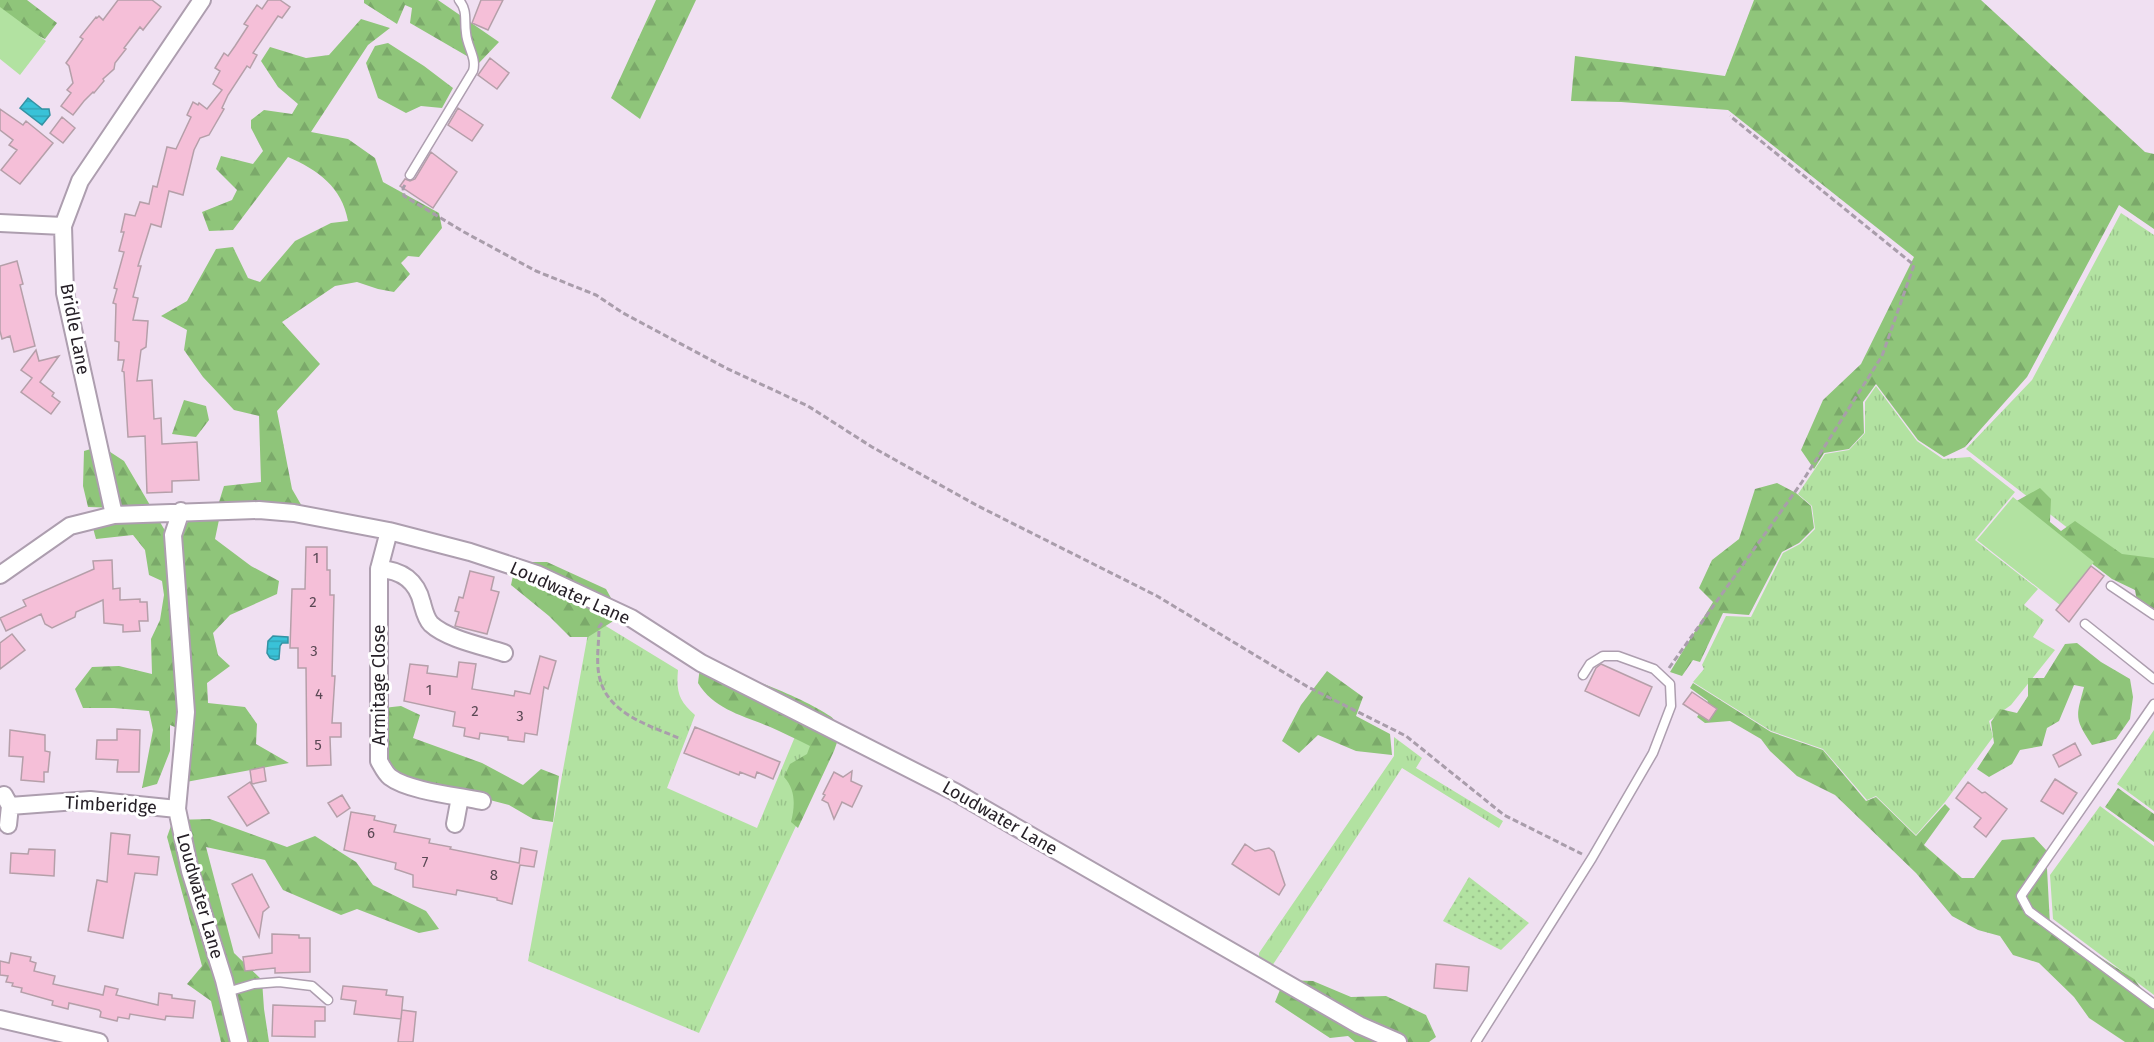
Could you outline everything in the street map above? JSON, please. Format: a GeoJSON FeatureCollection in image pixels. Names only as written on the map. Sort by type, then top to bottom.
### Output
{"type":"FeatureCollection","features":[{"type":"Feature","properties":{"kind":"street","name":"Bridle Lane"},"geometry":{"type":"LineString","coordinates":[[114,514],[65,293],[63,226],[80,181],[202,0]]}},
{"type":"Feature","properties":{"kind":"street"},"geometry":{"type":"LineString","coordinates":[[0,223],[63,226]]}},
{"type":"Feature","properties":{"kind":"street","name":"Loudwater Lane"},"geometry":{"type":"LineString","coordinates":[[239,1042],[227,992],[190,871],[177,809],[186,712],[172,535],[181,511],[259,510],[294,513],[389,531],[470,552],[537,574],[631,618],[701,663],[955,792],[1359,1025],[1398,1042]]}},
{"type":"Feature","properties":{"kind":"street"},"geometry":{"type":"LineString","coordinates":[[0,575],[70,526],[114,514],[181,511]]}},
{"type":"Feature","properties":{"kind":"street","name":"Armitage Close"},"geometry":{"type":"LineString","coordinates":[[389,531],[379,569],[379,761],[387,775],[397,781],[410,786],[482,801]]}},
{"type":"Feature","properties":{"kind":"street"},"geometry":{"type":"LineString","coordinates":[[379,569],[403,574],[414,583],[420,593],[429,622],[441,632],[504,653]]}},
{"type":"Feature","properties":{"kind":"street"},"geometry":{"type":"LineString","coordinates":[[455,824],[460,797]]}},
{"type":"Feature","properties":{"kind":"street","name":"Timberidge"},"geometry":{"type":"LineString","coordinates":[[8,825],[7,800],[90,800],[177,809]]}},
{"type":"Feature","properties":{"kind":"street"},"geometry":{"type":"LineString","coordinates":[[0,1019],[99,1042]]}},
{"type":"Feature","properties":{"kind":"lane"},"geometry":{"type":"LineString","coordinates":[[410,176],[473,71],[475,63],[466,34],[466,14],[459,0]]}},
{"type":"Feature","properties":{"kind":"lane"},"geometry":{"type":"LineString","coordinates":[[2111,586],[2154,615]]}},
{"type":"Feature","properties":{"kind":"lane"},"geometry":{"type":"LineString","coordinates":[[2085,624],[2154,679]]}},
{"type":"Feature","properties":{"kind":"lane"},"geometry":{"type":"LineString","coordinates":[[1476,1042],[1592,858],[1653,753],[1663,732],[1671,706],[1670,684],[1663,677],[1654,669],[1618,656],[1603,656],[1590,664],[1583,675]]}},
{"type":"Feature","properties":{"kind":"lane"},"geometry":{"type":"LineString","coordinates":[[2154,704],[2021,896],[2029,911],[2154,1004]]}},
{"type":"Feature","properties":{"kind":"lane"},"geometry":{"type":"LineString","coordinates":[[227,992],[254,984],[279,982],[312,986],[328,1000]]}},
{"type":"Feature","properties":{"kind":"path"},"geometry":{"type":"LineString","coordinates":[[1663,677],[1802,482],[1882,356],[1914,265],[1730,116]]}},
{"type":"Feature","properties":{"kind":"path"},"geometry":{"type":"LineString","coordinates":[[410,176],[403,188],[404,196],[436,216],[536,271],[596,295],[623,313],[726,368],[808,406],[872,447],[978,506],[1157,596],[1308,687],[1406,736],[1504,815],[1592,858]]}},
{"type":"Feature","properties":{"kind":"path"},"geometry":{"type":"LineString","coordinates":[[613,610],[598,627],[599,676],[610,703],[634,718],[681,739]]}},
{"type":"Feature","properties":{"kind":"green space"},"geometry":{"type":"Polygon","coordinates":[[[0,0],[27,0],[57,23],[45,39],[0,18],[0,0]]]}},
{"type":"Feature","properties":{"kind":"green space"},"geometry":{"type":"Polygon","coordinates":[[[364,0],[438,0],[499,42],[479,63],[410,23],[412,8],[405,5],[397,24],[364,3],[364,0]]]}},
{"type":"Feature","properties":{"kind":"green space"},"geometry":{"type":"Polygon","coordinates":[[[656,0],[696,0],[640,119],[611,98],[656,0]]]}},
{"type":"Feature","properties":{"kind":"green space"},"geometry":{"type":"Polygon","coordinates":[[[1754,0],[1981,0],[2145,152],[2154,154],[2154,229],[2119,205],[2027,377],[1965,447],[1944,457],[1918,440],[1876,384],[1863,402],[1864,433],[1849,449],[1824,453],[1814,469],[1801,450],[1823,400],[1861,364],[1914,257],[1728,110],[1621,102],[1571,101],[1575,56],[1725,76],[1754,0]]]}},
{"type":"Feature","properties":{"kind":"green space"},"geometry":{"type":"Polygon","coordinates":[[[0,7],[46,41],[20,75],[0,59],[0,7]]]}},
{"type":"Feature","properties":{"kind":"green space"},"geometry":{"type":"Polygon","coordinates":[[[361,19],[390,28],[368,45],[311,132],[348,139],[375,158],[383,182],[439,213],[442,228],[419,257],[408,256],[401,263],[410,274],[394,292],[357,282],[335,286],[282,322],[320,364],[277,411],[292,489],[303,508],[225,514],[219,502],[224,486],[261,482],[259,416],[234,410],[203,377],[184,350],[187,330],[161,316],[187,301],[216,249],[233,247],[248,278],[260,282],[295,241],[331,223],[348,221],[340,198],[327,181],[288,157],[233,230],[209,231],[202,212],[232,200],[237,190],[216,169],[221,156],[253,164],[263,151],[251,128],[251,120],[264,110],[292,114],[298,104],[278,87],[261,61],[270,47],[306,58],[329,55],[361,19]]]}},
{"type":"Feature","properties":{"kind":"green space"},"geometry":{"type":"Polygon","coordinates":[[[388,43],[453,88],[442,108],[421,106],[406,113],[378,98],[366,63],[375,46],[388,43]]]}},
{"type":"Feature","properties":{"kind":"green space"},"geometry":{"type":"Polygon","coordinates":[[[2121,213],[2154,235],[2154,595],[1966,449],[2032,380],[2121,213]]]}},
{"type":"Feature","properties":{"kind":"green space"},"geometry":{"type":"Polygon","coordinates":[[[1876,386],[1917,441],[1943,459],[1970,457],[2015,492],[1975,540],[2038,589],[2024,605],[2044,620],[2033,637],[2055,650],[2011,705],[1989,721],[1993,737],[1945,802],[1916,835],[1876,796],[1867,800],[1823,749],[1771,731],[1693,682],[1704,669],[1702,665],[1726,616],[1751,617],[1783,553],[1800,544],[1815,529],[1812,506],[1798,494],[1825,454],[1849,450],[1865,433],[1865,402],[1876,386]]]}},
{"type":"Feature","properties":{"kind":"green space"},"geometry":{"type":"Polygon","coordinates":[[[184,400],[206,406],[209,420],[196,437],[172,434],[184,400]]]}},
{"type":"Feature","properties":{"kind":"green space"},"geometry":{"type":"Polygon","coordinates":[[[101,446],[124,461],[167,534],[181,534],[191,516],[220,515],[215,539],[251,566],[279,581],[277,594],[230,615],[213,633],[218,655],[230,666],[207,683],[208,703],[245,707],[257,724],[256,744],[289,763],[186,782],[189,733],[170,725],[170,751],[157,784],[142,788],[153,730],[149,711],[83,708],[75,689],[92,667],[119,666],[152,674],[151,639],[160,620],[164,595],[162,581],[149,575],[145,550],[133,535],[96,539],[93,528],[120,508],[88,507],[83,486],[84,451],[101,446]]]}},
{"type":"Feature","properties":{"kind":"green space"},"geometry":{"type":"Polygon","coordinates":[[[1777,483],[1796,493],[1811,506],[1814,528],[1799,543],[1782,552],[1749,615],[1723,613],[1700,662],[1693,660],[1682,676],[1670,672],[1713,602],[1699,588],[1712,560],[1739,539],[1755,489],[1777,483]]]}},
{"type":"Feature","properties":{"kind":"green space"},"geometry":{"type":"Polygon","coordinates":[[[2040,488],[2051,499],[2050,522],[2061,531],[2075,521],[2122,554],[2154,558],[2154,613],[2137,601],[2135,590],[2112,579],[2013,503],[2040,488]]]}},
{"type":"Feature","properties":{"kind":"green space"},"geometry":{"type":"Polygon","coordinates":[[[2013,497],[2094,562],[2060,605],[1977,540],[2013,497]]]}},
{"type":"Feature","properties":{"kind":"green space"},"geometry":{"type":"Polygon","coordinates":[[[516,562],[547,562],[606,589],[616,607],[615,620],[588,637],[570,637],[549,616],[511,585],[516,562]]]}},
{"type":"Feature","properties":{"kind":"green space"},"geometry":{"type":"Polygon","coordinates":[[[591,617],[678,670],[680,696],[695,715],[667,788],[757,828],[799,727],[833,747],[699,1033],[528,961],[591,617]]]}},
{"type":"Feature","properties":{"kind":"green space"},"geometry":{"type":"Polygon","coordinates":[[[2077,643],[2101,662],[2130,679],[2133,697],[2130,719],[2116,739],[2092,745],[2078,717],[2084,687],[2074,685],[2059,721],[2047,728],[2042,746],[2020,750],[2012,764],[1989,777],[1977,769],[1994,743],[1991,722],[2000,709],[2017,713],[2028,696],[2028,678],[2044,678],[2065,644],[2077,643]]]}},
{"type":"Feature","properties":{"kind":"green space"},"geometry":{"type":"Polygon","coordinates":[[[700,667],[748,678],[785,693],[832,717],[841,731],[798,828],[791,822],[794,798],[791,787],[784,777],[790,764],[807,754],[810,746],[720,705],[704,692],[698,683],[700,667]]]}},
{"type":"Feature","properties":{"kind":"green space"},"geometry":{"type":"Polygon","coordinates":[[[1327,671],[1363,697],[1356,716],[1390,734],[1392,755],[1356,751],[1318,735],[1299,753],[1282,741],[1301,705],[1327,671]]]}},
{"type":"Feature","properties":{"kind":"green space"},"geometry":{"type":"Polygon","coordinates":[[[1693,683],[1771,732],[1823,750],[1866,801],[1876,797],[1916,836],[1945,804],[1950,809],[1924,845],[1962,878],[1974,878],[2002,840],[2034,837],[2046,850],[2050,925],[2134,979],[2154,1005],[2154,1042],[2125,1042],[2089,1018],[2074,997],[2039,963],[2013,955],[2000,936],[1978,930],[1952,916],[1916,873],[1835,795],[1797,776],[1770,751],[1761,739],[1730,721],[1705,723],[1697,717],[1708,701],[1690,688],[1693,683]]]}},
{"type":"Feature","properties":{"kind":"green space"},"geometry":{"type":"Polygon","coordinates":[[[401,706],[420,715],[413,738],[482,763],[523,785],[541,769],[559,776],[553,822],[533,819],[509,805],[413,780],[394,772],[383,754],[383,708],[401,706]]]}},
{"type":"Feature","properties":{"kind":"green space"},"geometry":{"type":"Polygon","coordinates":[[[2154,730],[2154,811],[2117,784],[2154,730]]]}},
{"type":"Feature","properties":{"kind":"green space"},"geometry":{"type":"Polygon","coordinates":[[[1394,737],[1422,758],[1416,768],[1503,821],[1499,828],[1402,768],[1272,966],[1259,959],[1259,953],[1394,756],[1394,737]]]}},
{"type":"Feature","properties":{"kind":"green space"},"geometry":{"type":"Polygon","coordinates":[[[2118,788],[2154,814],[2154,842],[2105,807],[2118,788]]]}},
{"type":"Feature","properties":{"kind":"green space"},"geometry":{"type":"Polygon","coordinates":[[[2100,806],[2154,846],[2154,995],[2053,919],[2050,875],[2100,806]]]}},
{"type":"Feature","properties":{"kind":"green space"},"geometry":{"type":"Polygon","coordinates":[[[210,819],[287,847],[315,836],[356,862],[373,885],[426,911],[439,929],[419,933],[357,909],[341,915],[283,890],[265,860],[206,847],[234,953],[262,980],[269,1042],[221,1042],[211,1001],[187,984],[202,966],[167,837],[173,820],[210,819]]]}},
{"type":"Feature","properties":{"kind":"green space"},"geometry":{"type":"Polygon","coordinates":[[[1469,877],[1529,923],[1501,950],[1443,921],[1469,877]]]}},
{"type":"Feature","properties":{"kind":"green space"},"geometry":{"type":"Polygon","coordinates":[[[1284,980],[1313,981],[1351,997],[1386,996],[1426,1015],[1436,1037],[1429,1042],[1355,1042],[1348,1036],[1330,1038],[1275,1002],[1284,980]]]}},
{"type":"Feature","properties":{"kind":"water"},"geometry":{"type":"Polygon","coordinates":[[[28,98],[42,109],[49,109],[50,115],[42,125],[20,108],[28,98]]]}},
{"type":"Feature","properties":{"kind":"water"},"geometry":{"type":"Polygon","coordinates":[[[273,636],[288,637],[288,643],[282,643],[280,646],[279,659],[275,660],[267,653],[268,641],[273,636]]]}},
{"type":"Feature","properties":{"kind":"building"},"geometry":{"type":"Polygon","coordinates":[[[118,0],[152,0],[161,7],[143,30],[140,27],[124,48],[126,49],[115,63],[114,69],[73,115],[61,106],[71,93],[67,90],[73,83],[69,66],[66,63],[83,39],[80,37],[96,17],[99,16],[103,20],[118,0]]]}},
{"type":"Feature","properties":{"kind":"building"},"geometry":{"type":"Polygon","coordinates":[[[268,0],[280,0],[290,7],[282,18],[278,16],[253,53],[257,55],[250,68],[247,66],[228,95],[222,108],[224,109],[209,135],[200,138],[194,150],[183,195],[169,191],[161,227],[151,224],[138,266],[141,266],[133,297],[138,298],[133,320],[148,321],[146,347],[141,350],[137,381],[152,380],[154,419],[161,418],[162,444],[197,442],[199,480],[172,481],[172,492],[147,493],[145,436],[128,437],[124,372],[122,371],[124,360],[118,360],[119,342],[115,341],[116,304],[113,303],[117,289],[114,288],[124,252],[119,251],[124,232],[121,232],[125,214],[135,216],[140,202],[149,204],[153,186],[157,187],[167,147],[176,149],[191,117],[187,115],[193,102],[207,109],[222,90],[213,84],[220,71],[215,68],[224,53],[228,56],[235,46],[248,26],[244,24],[257,5],[262,9],[268,0]]]}},
{"type":"Feature","properties":{"kind":"building"},"geometry":{"type":"Polygon","coordinates":[[[481,0],[503,0],[488,30],[472,23],[481,0]]]}},
{"type":"Feature","properties":{"kind":"building"},"geometry":{"type":"Polygon","coordinates":[[[490,58],[509,73],[497,89],[478,75],[490,58]]]}},
{"type":"Feature","properties":{"kind":"building"},"geometry":{"type":"Polygon","coordinates":[[[458,108],[483,125],[472,141],[448,125],[458,108]]]}},
{"type":"Feature","properties":{"kind":"building"},"geometry":{"type":"Polygon","coordinates":[[[0,109],[23,125],[26,121],[53,143],[20,184],[1,170],[17,150],[9,145],[13,140],[0,130],[0,109]]]}},
{"type":"Feature","properties":{"kind":"building"},"geometry":{"type":"Polygon","coordinates":[[[62,117],[75,128],[63,143],[50,133],[62,117]]]}},
{"type":"Feature","properties":{"kind":"building"},"geometry":{"type":"Polygon","coordinates":[[[431,152],[457,172],[433,208],[400,186],[405,179],[410,181],[415,179],[431,152]]]}},
{"type":"Feature","properties":{"kind":"building"},"geometry":{"type":"Polygon","coordinates":[[[17,261],[23,284],[20,285],[35,346],[14,352],[10,336],[2,339],[0,331],[0,266],[17,261]]]}},
{"type":"Feature","properties":{"kind":"building"},"geometry":{"type":"Polygon","coordinates":[[[36,350],[39,361],[59,356],[40,382],[54,393],[52,396],[60,402],[51,414],[21,392],[32,378],[21,370],[36,350]]]}},
{"type":"Feature","properties":{"kind":"building"},"geometry":{"type":"Polygon","coordinates":[[[306,547],[327,547],[330,595],[334,595],[332,676],[335,676],[332,723],[341,723],[341,737],[330,737],[331,765],[307,766],[306,668],[298,668],[298,648],[290,648],[292,589],[305,589],[306,547]]]}},
{"type":"Feature","properties":{"kind":"building"},"geometry":{"type":"Polygon","coordinates":[[[112,560],[113,589],[120,588],[120,600],[140,599],[140,602],[147,602],[148,621],[139,621],[140,631],[123,632],[123,625],[104,623],[103,600],[76,612],[75,617],[52,628],[45,624],[41,614],[6,631],[0,618],[26,606],[23,600],[94,569],[93,561],[112,560]]]}},
{"type":"Feature","properties":{"kind":"building"},"geometry":{"type":"Polygon","coordinates":[[[2091,566],[2104,576],[2069,622],[2056,610],[2091,566]]]}},
{"type":"Feature","properties":{"kind":"building"},"geometry":{"type":"Polygon","coordinates":[[[470,571],[494,577],[491,590],[499,592],[487,634],[455,626],[459,612],[455,611],[459,597],[463,598],[470,571]]]}},
{"type":"Feature","properties":{"kind":"building"},"geometry":{"type":"Polygon","coordinates":[[[12,634],[25,650],[0,669],[0,643],[12,634]]]}},
{"type":"Feature","properties":{"kind":"building"},"geometry":{"type":"Polygon","coordinates":[[[540,656],[556,661],[548,689],[544,687],[537,735],[525,733],[524,742],[480,733],[479,739],[464,736],[465,728],[453,726],[455,712],[404,701],[410,664],[428,666],[427,673],[457,677],[459,662],[476,664],[472,689],[514,696],[515,691],[530,694],[540,656]]]}},
{"type":"Feature","properties":{"kind":"building"},"geometry":{"type":"Polygon","coordinates":[[[1601,664],[1652,687],[1639,716],[1585,691],[1596,668],[1601,664]]]}},
{"type":"Feature","properties":{"kind":"building"},"geometry":{"type":"Polygon","coordinates":[[[1692,692],[1717,709],[1709,721],[1683,704],[1692,692]]]}},
{"type":"Feature","properties":{"kind":"building"},"geometry":{"type":"Polygon","coordinates":[[[695,727],[780,762],[773,779],[757,772],[755,778],[740,772],[739,775],[684,753],[695,727]]]}},
{"type":"Feature","properties":{"kind":"building"},"geometry":{"type":"Polygon","coordinates":[[[117,729],[140,730],[139,772],[117,772],[118,760],[96,759],[97,740],[117,740],[117,729]]]}},
{"type":"Feature","properties":{"kind":"building"},"geometry":{"type":"Polygon","coordinates":[[[10,730],[45,735],[45,751],[50,752],[48,772],[44,772],[44,782],[21,780],[23,757],[9,756],[10,730]]]}},
{"type":"Feature","properties":{"kind":"building"},"geometry":{"type":"Polygon","coordinates":[[[2075,743],[2081,755],[2059,767],[2053,755],[2075,743]]]}},
{"type":"Feature","properties":{"kind":"building"},"geometry":{"type":"Polygon","coordinates":[[[264,767],[266,781],[252,784],[250,770],[264,767]]]}},
{"type":"Feature","properties":{"kind":"building"},"geometry":{"type":"Polygon","coordinates":[[[852,771],[851,781],[862,786],[852,807],[842,802],[834,819],[828,803],[822,800],[825,795],[823,794],[834,772],[843,777],[852,771]]]}},
{"type":"Feature","properties":{"kind":"building"},"geometry":{"type":"Polygon","coordinates":[[[2055,779],[2077,793],[2063,814],[2041,801],[2055,779]]]}},
{"type":"Feature","properties":{"kind":"building"},"geometry":{"type":"Polygon","coordinates":[[[250,782],[269,813],[247,826],[228,797],[250,782]]]}},
{"type":"Feature","properties":{"kind":"building"},"geometry":{"type":"Polygon","coordinates":[[[1968,782],[2007,809],[1986,837],[1974,827],[1981,818],[1956,798],[1968,782]]]}},
{"type":"Feature","properties":{"kind":"building"},"geometry":{"type":"Polygon","coordinates":[[[342,795],[350,808],[337,817],[328,803],[342,795]]]}},
{"type":"Feature","properties":{"kind":"building"},"geometry":{"type":"Polygon","coordinates":[[[351,812],[375,816],[374,820],[396,825],[394,832],[430,839],[429,843],[451,847],[450,849],[519,863],[521,848],[537,851],[534,867],[520,865],[512,904],[497,900],[497,898],[457,890],[456,895],[413,887],[413,875],[395,869],[396,863],[344,850],[351,812]]]}},
{"type":"Feature","properties":{"kind":"building"},"geometry":{"type":"Polygon","coordinates":[[[111,833],[130,835],[128,854],[159,857],[157,875],[135,873],[123,938],[88,931],[97,880],[107,882],[111,833]]]}},
{"type":"Feature","properties":{"kind":"building"},"geometry":{"type":"Polygon","coordinates":[[[1245,844],[1255,851],[1269,848],[1274,852],[1285,885],[1279,895],[1232,864],[1245,844]]]}},
{"type":"Feature","properties":{"kind":"building"},"geometry":{"type":"Polygon","coordinates":[[[29,849],[55,850],[54,876],[10,873],[11,853],[28,854],[29,849]]]}},
{"type":"Feature","properties":{"kind":"building"},"geometry":{"type":"Polygon","coordinates":[[[252,874],[269,907],[263,912],[259,937],[232,884],[252,874]]]}},
{"type":"Feature","properties":{"kind":"building"},"geometry":{"type":"Polygon","coordinates":[[[272,934],[299,935],[299,938],[310,938],[310,972],[275,973],[275,968],[245,971],[243,957],[272,953],[272,934]]]}},
{"type":"Feature","properties":{"kind":"building"},"geometry":{"type":"Polygon","coordinates":[[[11,953],[31,957],[30,961],[36,963],[34,971],[55,976],[53,984],[103,995],[105,986],[118,989],[116,995],[158,1005],[159,993],[172,995],[172,998],[195,1001],[193,1018],[166,1016],[165,1020],[130,1014],[129,1019],[118,1017],[117,1021],[100,1017],[99,1010],[69,1003],[68,1009],[52,1005],[53,1001],[21,992],[22,988],[6,982],[8,976],[0,975],[0,961],[9,963],[11,953]]]}},
{"type":"Feature","properties":{"kind":"building"},"geometry":{"type":"Polygon","coordinates":[[[1436,964],[1469,967],[1467,991],[1434,988],[1436,964]]]}},
{"type":"Feature","properties":{"kind":"building"},"geometry":{"type":"Polygon","coordinates":[[[343,986],[387,990],[386,995],[403,997],[401,1019],[354,1014],[356,1001],[341,999],[343,986]]]}},
{"type":"Feature","properties":{"kind":"building"},"geometry":{"type":"Polygon","coordinates":[[[273,1005],[325,1007],[325,1021],[315,1021],[315,1037],[272,1036],[273,1005]]]}},
{"type":"Feature","properties":{"kind":"building"},"geometry":{"type":"Polygon","coordinates":[[[402,1010],[416,1012],[413,1042],[398,1042],[402,1010]]]}}]}
